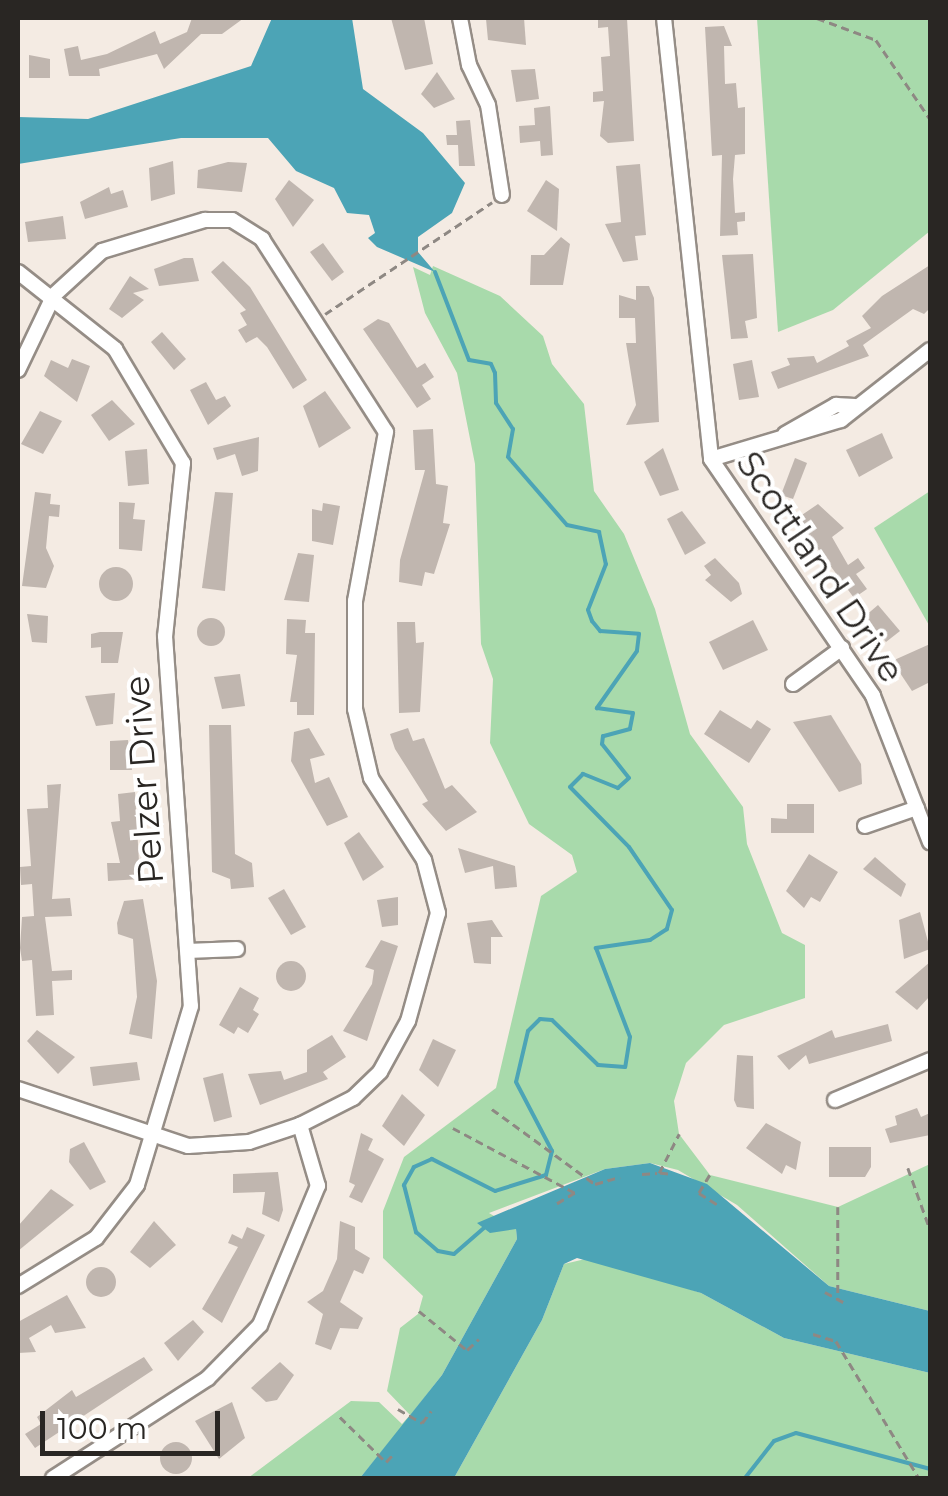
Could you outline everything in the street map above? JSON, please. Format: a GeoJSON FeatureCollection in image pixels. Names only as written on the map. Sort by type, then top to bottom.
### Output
{"type":"FeatureCollection","features":[{"type":"Feature","properties":{"kind":"street"},"geometry":{"type":"LineString","coordinates":[[460,18],[469,65],[488,106],[502,195]]}},
{"type":"Feature","properties":{"kind":"street","name":"Scottland Drive"},"geometry":{"type":"LineString","coordinates":[[664,18],[712,459],[873,696],[930,842]]}},
{"type":"Feature","properties":{"kind":"street"},"geometry":{"type":"LineString","coordinates":[[18,370],[54,295],[102,250],[225,219],[262,239],[386,432],[355,601],[356,709],[370,778],[424,860],[438,912],[408,1020],[380,1072],[353,1098],[300,1124],[216,1149],[155,1135],[18,1090]]}},
{"type":"Feature","properties":{"kind":"street","name":"Pelzer Drive"},"geometry":{"type":"LineString","coordinates":[[18,272],[54,295],[115,349],[183,463],[164,636],[190,1024],[155,1135],[119,1213],[96,1238],[18,1286]]}},
{"type":"Feature","properties":{"kind":"street"},"geometry":{"type":"LineString","coordinates":[[712,459],[784,434],[841,420],[930,350]]}},
{"type":"Feature","properties":{"kind":"street"},"geometry":{"type":"LineString","coordinates":[[793,684],[842,648]]}},
{"type":"Feature","properties":{"kind":"street"},"geometry":{"type":"LineString","coordinates":[[865,826],[917,808]]}},
{"type":"Feature","properties":{"kind":"street"},"geometry":{"type":"LineString","coordinates":[[188,951],[238,949]]}},
{"type":"Feature","properties":{"kind":"street"},"geometry":{"type":"LineString","coordinates":[[835,1100],[930,1060]]}},
{"type":"Feature","properties":{"kind":"street"},"geometry":{"type":"LineString","coordinates":[[53,1478],[208,1378],[260,1325],[318,1186],[300,1124]]}},
{"type":"Feature","properties":{"kind":"path"},"geometry":{"type":"LineString","coordinates":[[817,18],[876,40],[930,120]]}},
{"type":"Feature","properties":{"kind":"path"},"geometry":{"type":"LineString","coordinates":[[315,320],[502,195]]}},
{"type":"Feature","properties":{"kind":"path"},"geometry":{"type":"LineString","coordinates":[[492,1110],[595,1184],[620,1176]]}},
{"type":"Feature","properties":{"kind":"path"},"geometry":{"type":"LineString","coordinates":[[453,1128],[576,1193],[557,1204]]}},
{"type":"Feature","properties":{"kind":"path"},"geometry":{"type":"LineString","coordinates":[[659,1173],[679,1134]]}},
{"type":"Feature","properties":{"kind":"path"},"geometry":{"type":"LineString","coordinates":[[908,1168],[930,1229]]}},
{"type":"Feature","properties":{"kind":"path"},"geometry":{"type":"LineString","coordinates":[[642,1174],[668,1174]]}},
{"type":"Feature","properties":{"kind":"path"},"geometry":{"type":"LineString","coordinates":[[710,1175],[699,1192],[720,1206]]}},
{"type":"Feature","properties":{"kind":"path"},"geometry":{"type":"LineString","coordinates":[[825,1292],[841,1301],[838,1207]]}},
{"type":"Feature","properties":{"kind":"path"},"geometry":{"type":"LineString","coordinates":[[419,1312],[466,1350],[479,1338]]}},
{"type":"Feature","properties":{"kind":"path"},"geometry":{"type":"LineString","coordinates":[[813,1334],[836,1341],[919,1478]]}},
{"type":"Feature","properties":{"kind":"path"},"geometry":{"type":"LineString","coordinates":[[398,1409],[422,1423],[431,1411]]}},
{"type":"Feature","properties":{"kind":"path"},"geometry":{"type":"LineString","coordinates":[[340,1417],[386,1462],[394,1453]]}},
{"type":"Feature","properties":{"kind":"green space"},"geometry":{"type":"Polygon","coordinates":[[[757,18],[930,18],[930,231],[833,310],[778,332],[757,18]]]}},
{"type":"Feature","properties":{"kind":"green space"},"geometry":{"type":"Polygon","coordinates":[[[433,266],[500,296],[543,336],[552,364],[584,404],[594,491],[624,534],[655,609],[690,734],[743,807],[747,844],[782,933],[805,945],[805,998],[724,1025],[686,1063],[674,1101],[679,1134],[710,1175],[838,1207],[930,1164],[930,1311],[829,1286],[737,1205],[678,1170],[650,1163],[605,1169],[489,1213],[516,1229],[517,1239],[442,1375],[360,1478],[248,1478],[351,1401],[379,1402],[402,1424],[410,1415],[387,1391],[400,1328],[418,1314],[423,1296],[383,1258],[383,1211],[404,1157],[496,1088],[541,896],[577,872],[572,855],[529,824],[490,743],[493,679],[481,644],[475,464],[457,373],[425,313],[413,267],[430,275],[433,266]]]}},
{"type":"Feature","properties":{"kind":"green space"},"geometry":{"type":"Polygon","coordinates":[[[930,491],[930,627],[874,528],[930,491]]]}},
{"type":"Feature","properties":{"kind":"green space"},"geometry":{"type":"Polygon","coordinates":[[[594,1257],[701,1293],[784,1338],[930,1373],[930,1478],[454,1478],[542,1320],[564,1264],[594,1257]]]}},
{"type":"Feature","properties":{"kind":"water"},"geometry":{"type":"Polygon","coordinates":[[[272,18],[352,18],[363,89],[423,133],[465,183],[452,213],[418,237],[418,252],[435,272],[377,247],[368,238],[375,233],[369,215],[347,213],[334,188],[296,171],[268,138],[181,138],[18,164],[18,117],[88,119],[251,66],[272,18]]]}},
{"type":"Feature","properties":{"kind":"water"},"geometry":{"type":"Polygon","coordinates":[[[650,1163],[707,1184],[829,1286],[930,1311],[930,1373],[784,1338],[701,1293],[577,1258],[564,1264],[542,1320],[454,1478],[360,1478],[442,1375],[517,1239],[516,1229],[490,1233],[477,1223],[605,1169],[650,1163]]]}},
{"type":"Feature","properties":{"kind":"building"},"geometry":{"type":"Polygon","coordinates":[[[192,18],[244,18],[222,34],[201,34],[164,69],[157,54],[99,69],[100,76],[69,76],[64,49],[78,46],[81,60],[107,54],[155,31],[160,44],[187,32],[192,18]]]}},
{"type":"Feature","properties":{"kind":"building"},"geometry":{"type":"Polygon","coordinates":[[[391,18],[424,18],[433,64],[405,70],[391,18]]]}},
{"type":"Feature","properties":{"kind":"building"},"geometry":{"type":"Polygon","coordinates":[[[524,18],[526,45],[488,40],[486,19],[524,18]]]}},
{"type":"Feature","properties":{"kind":"building"},"geometry":{"type":"Polygon","coordinates":[[[598,18],[627,18],[634,141],[608,143],[600,136],[604,101],[593,102],[593,92],[603,91],[601,57],[610,56],[608,27],[598,28],[598,18]]]}},
{"type":"Feature","properties":{"kind":"building"},"geometry":{"type":"Polygon","coordinates":[[[724,26],[732,46],[724,46],[725,84],[736,83],[738,108],[745,107],[745,154],[735,155],[733,179],[735,213],[745,212],[745,221],[737,222],[738,235],[720,236],[722,155],[712,156],[705,27],[724,26]]]}},
{"type":"Feature","properties":{"kind":"building"},"geometry":{"type":"Polygon","coordinates":[[[29,55],[50,59],[50,78],[29,78],[29,55]]]}},
{"type":"Feature","properties":{"kind":"building"},"geometry":{"type":"Polygon","coordinates":[[[535,69],[539,99],[516,102],[511,70],[535,69]]]}},
{"type":"Feature","properties":{"kind":"building"},"geometry":{"type":"Polygon","coordinates":[[[437,72],[455,99],[434,108],[421,94],[437,72]]]}},
{"type":"Feature","properties":{"kind":"building"},"geometry":{"type":"Polygon","coordinates":[[[550,106],[553,155],[541,156],[540,141],[520,143],[519,126],[535,125],[534,108],[550,106]]]}},
{"type":"Feature","properties":{"kind":"building"},"geometry":{"type":"Polygon","coordinates":[[[470,120],[475,166],[459,166],[458,145],[447,145],[446,135],[457,135],[456,121],[470,120]]]}},
{"type":"Feature","properties":{"kind":"building"},"geometry":{"type":"Polygon","coordinates":[[[173,161],[175,194],[151,201],[149,168],[173,161]]]}},
{"type":"Feature","properties":{"kind":"building"},"geometry":{"type":"Polygon","coordinates":[[[228,162],[247,163],[242,192],[197,188],[198,170],[228,162]]]}},
{"type":"Feature","properties":{"kind":"building"},"geometry":{"type":"Polygon","coordinates":[[[640,164],[646,235],[635,236],[638,260],[623,262],[605,224],[621,222],[616,166],[640,164]]]}},
{"type":"Feature","properties":{"kind":"building"},"geometry":{"type":"Polygon","coordinates":[[[289,180],[314,200],[293,227],[275,199],[289,180]]]}},
{"type":"Feature","properties":{"kind":"building"},"geometry":{"type":"Polygon","coordinates":[[[546,180],[559,189],[557,231],[527,211],[546,180]]]}},
{"type":"Feature","properties":{"kind":"building"},"geometry":{"type":"Polygon","coordinates":[[[109,187],[111,194],[123,190],[128,207],[85,219],[80,202],[109,187]]]}},
{"type":"Feature","properties":{"kind":"building"},"geometry":{"type":"Polygon","coordinates":[[[63,216],[66,239],[28,242],[25,222],[63,216]]]}},
{"type":"Feature","properties":{"kind":"building"},"geometry":{"type":"Polygon","coordinates":[[[561,237],[570,244],[563,285],[530,285],[531,255],[544,255],[561,237]]]}},
{"type":"Feature","properties":{"kind":"building"},"geometry":{"type":"Polygon","coordinates":[[[323,243],[344,272],[332,281],[310,252],[323,243]]]}},
{"type":"Feature","properties":{"kind":"building"},"geometry":{"type":"Polygon","coordinates":[[[753,254],[757,318],[745,321],[748,338],[731,339],[722,255],[753,254]]]}},
{"type":"Feature","properties":{"kind":"building"},"geometry":{"type":"Polygon","coordinates":[[[193,258],[199,281],[159,286],[154,269],[193,258]]]}},
{"type":"Feature","properties":{"kind":"building"},"geometry":{"type":"Polygon","coordinates":[[[223,261],[250,287],[307,380],[293,389],[267,347],[257,337],[246,343],[238,330],[247,325],[240,313],[246,310],[211,272],[223,261]]]}},
{"type":"Feature","properties":{"kind":"building"},"geometry":{"type":"Polygon","coordinates":[[[930,265],[930,308],[924,314],[913,309],[863,345],[869,356],[778,389],[771,372],[790,365],[787,358],[814,356],[817,363],[849,346],[846,341],[871,328],[862,316],[882,296],[930,265]]]}},
{"type":"Feature","properties":{"kind":"building"},"geometry":{"type":"Polygon","coordinates":[[[130,276],[149,289],[133,293],[144,300],[122,318],[109,309],[130,276]]]}},
{"type":"Feature","properties":{"kind":"building"},"geometry":{"type":"Polygon","coordinates":[[[636,286],[649,286],[654,298],[659,422],[626,425],[636,405],[626,343],[636,343],[635,318],[619,318],[619,295],[636,300],[636,286]]]}},
{"type":"Feature","properties":{"kind":"building"},"geometry":{"type":"Polygon","coordinates":[[[378,319],[389,323],[417,368],[425,363],[434,377],[422,385],[431,399],[417,408],[363,329],[378,319]]]}},
{"type":"Feature","properties":{"kind":"building"},"geometry":{"type":"Polygon","coordinates":[[[162,332],[186,359],[174,370],[151,342],[162,332]]]}},
{"type":"Feature","properties":{"kind":"building"},"geometry":{"type":"Polygon","coordinates":[[[72,359],[90,366],[77,402],[44,376],[51,360],[68,368],[72,359]]]}},
{"type":"Feature","properties":{"kind":"building"},"geometry":{"type":"Polygon","coordinates":[[[752,360],[759,397],[739,400],[733,364],[752,360]]]}},
{"type":"Feature","properties":{"kind":"building"},"geometry":{"type":"Polygon","coordinates":[[[206,382],[216,400],[225,396],[231,406],[208,425],[190,390],[206,382]]]}},
{"type":"Feature","properties":{"kind":"building"},"geometry":{"type":"Polygon","coordinates":[[[325,391],[351,428],[319,448],[303,406],[325,391]]]}},
{"type":"Feature","properties":{"kind":"building"},"geometry":{"type":"Polygon","coordinates":[[[112,400],[135,424],[109,441],[91,415],[112,400]]]}},
{"type":"Feature","properties":{"kind":"building"},"geometry":{"type":"Polygon","coordinates":[[[40,411],[62,421],[43,454],[21,444],[40,411]]]}},
{"type":"Feature","properties":{"kind":"building"},"geometry":{"type":"Polygon","coordinates":[[[433,429],[436,484],[448,486],[443,523],[450,524],[434,574],[425,572],[422,586],[399,582],[400,560],[425,470],[415,470],[413,430],[433,429]]]}},
{"type":"Feature","properties":{"kind":"building"},"geometry":{"type":"Polygon","coordinates":[[[882,433],[893,458],[859,477],[846,450],[882,433]]]}},
{"type":"Feature","properties":{"kind":"building"},"geometry":{"type":"Polygon","coordinates":[[[259,437],[258,471],[242,476],[235,454],[217,460],[213,448],[259,437]]]}},
{"type":"Feature","properties":{"kind":"building"},"geometry":{"type":"Polygon","coordinates":[[[663,448],[679,490],[660,496],[644,462],[663,448]]]}},
{"type":"Feature","properties":{"kind":"building"},"geometry":{"type":"Polygon","coordinates":[[[147,449],[149,484],[128,486],[125,451],[147,449]]]}},
{"type":"Feature","properties":{"kind":"building"},"geometry":{"type":"Polygon","coordinates":[[[795,458],[807,463],[793,499],[781,495],[795,458]]]}},
{"type":"Feature","properties":{"kind":"building"},"geometry":{"type":"Polygon","coordinates":[[[35,492],[51,494],[50,504],[60,505],[59,517],[49,516],[46,548],[54,566],[46,588],[22,586],[35,492]]]}},
{"type":"Feature","properties":{"kind":"building"},"geometry":{"type":"Polygon","coordinates":[[[215,492],[233,493],[225,591],[202,588],[215,492]]]}},
{"type":"Feature","properties":{"kind":"building"},"geometry":{"type":"Polygon","coordinates":[[[119,502],[135,503],[133,519],[145,520],[142,551],[119,549],[119,502]]]}},
{"type":"Feature","properties":{"kind":"building"},"geometry":{"type":"Polygon","coordinates":[[[323,503],[340,506],[333,545],[312,541],[312,509],[322,511],[323,503]]]}},
{"type":"Feature","properties":{"kind":"building"},"geometry":{"type":"Polygon","coordinates":[[[818,504],[844,528],[832,537],[848,565],[858,558],[865,568],[856,574],[867,589],[854,598],[796,519],[818,504]]]}},
{"type":"Feature","properties":{"kind":"building"},"geometry":{"type":"Polygon","coordinates":[[[682,511],[706,543],[685,555],[667,519],[682,511]]]}},
{"type":"Feature","properties":{"kind":"building"},"geometry":{"type":"Polygon","coordinates":[[[298,553],[314,555],[309,602],[284,600],[298,553]]]}},
{"type":"Feature","properties":{"kind":"building"},"geometry":{"type":"Polygon","coordinates":[[[715,558],[739,583],[742,594],[731,602],[705,580],[711,575],[704,566],[715,558]]]}},
{"type":"Feature","properties":{"kind":"building"},"geometry":{"type":"Polygon","coordinates":[[[116,567],[128,572],[133,584],[128,596],[116,601],[104,596],[99,584],[104,572],[116,567]]]}},
{"type":"Feature","properties":{"kind":"building"},"geometry":{"type":"Polygon","coordinates":[[[878,605],[900,631],[886,642],[864,617],[878,605]]]}},
{"type":"Feature","properties":{"kind":"building"},"geometry":{"type":"Polygon","coordinates":[[[27,614],[48,616],[47,643],[32,642],[27,614]]]}},
{"type":"Feature","properties":{"kind":"building"},"geometry":{"type":"Polygon","coordinates":[[[211,618],[221,622],[225,632],[221,642],[211,646],[201,642],[197,632],[201,622],[211,618]]]}},
{"type":"Feature","properties":{"kind":"building"},"geometry":{"type":"Polygon","coordinates":[[[287,619],[306,620],[305,633],[315,633],[314,715],[297,715],[297,702],[290,702],[297,655],[286,654],[287,619]]]}},
{"type":"Feature","properties":{"kind":"building"},"geometry":{"type":"Polygon","coordinates":[[[753,620],[768,650],[723,670],[709,642],[753,620]]]}},
{"type":"Feature","properties":{"kind":"building"},"geometry":{"type":"Polygon","coordinates":[[[397,622],[415,622],[416,643],[424,642],[420,712],[399,713],[397,622]]]}},
{"type":"Feature","properties":{"kind":"building"},"geometry":{"type":"Polygon","coordinates":[[[123,632],[118,663],[101,663],[101,647],[91,648],[91,634],[123,632]]]}},
{"type":"Feature","properties":{"kind":"building"},"geometry":{"type":"Polygon","coordinates":[[[930,644],[930,682],[912,691],[892,661],[930,644]]]}},
{"type":"Feature","properties":{"kind":"building"},"geometry":{"type":"Polygon","coordinates":[[[240,674],[245,706],[222,709],[214,677],[240,674]]]}},
{"type":"Feature","properties":{"kind":"building"},"geometry":{"type":"Polygon","coordinates":[[[115,693],[113,724],[96,726],[85,696],[115,693]]]}},
{"type":"Feature","properties":{"kind":"building"},"geometry":{"type":"Polygon","coordinates":[[[720,710],[751,729],[757,720],[771,729],[749,763],[704,734],[720,710]]]}},
{"type":"Feature","properties":{"kind":"building"},"geometry":{"type":"Polygon","coordinates":[[[831,715],[861,764],[862,784],[839,792],[793,722],[831,715]]]}},
{"type":"Feature","properties":{"kind":"building"},"geometry":{"type":"Polygon","coordinates":[[[209,725],[231,725],[235,854],[252,863],[254,887],[231,889],[230,879],[212,872],[209,725]]]}},
{"type":"Feature","properties":{"kind":"building"},"geometry":{"type":"Polygon","coordinates":[[[309,728],[325,755],[310,759],[315,783],[329,777],[348,817],[327,826],[291,761],[294,732],[309,728]]]}},
{"type":"Feature","properties":{"kind":"building"},"geometry":{"type":"Polygon","coordinates":[[[408,728],[413,741],[424,738],[445,789],[452,785],[477,812],[446,831],[422,804],[428,801],[395,749],[390,734],[408,728]]]}},
{"type":"Feature","properties":{"kind":"building"},"geometry":{"type":"Polygon","coordinates":[[[128,740],[132,770],[110,770],[110,741],[128,740]]]}},
{"type":"Feature","properties":{"kind":"building"},"geometry":{"type":"Polygon","coordinates":[[[61,784],[52,899],[70,898],[72,916],[45,917],[52,971],[72,970],[72,980],[52,981],[54,1015],[36,1016],[32,960],[22,961],[20,948],[22,917],[34,916],[32,884],[21,885],[20,867],[31,866],[27,809],[48,808],[47,785],[61,784]]]}},
{"type":"Feature","properties":{"kind":"building"},"geometry":{"type":"Polygon","coordinates":[[[135,792],[140,879],[108,881],[107,863],[120,863],[111,822],[120,821],[118,794],[135,792]]]}},
{"type":"Feature","properties":{"kind":"building"},"geometry":{"type":"Polygon","coordinates":[[[787,804],[814,804],[814,833],[771,833],[771,818],[787,819],[787,804]]]}},
{"type":"Feature","properties":{"kind":"building"},"geometry":{"type":"Polygon","coordinates":[[[359,832],[384,867],[363,881],[344,843],[359,832]]]}},
{"type":"Feature","properties":{"kind":"building"},"geometry":{"type":"Polygon","coordinates":[[[458,848],[515,866],[517,887],[495,889],[493,866],[465,873],[458,848]]]}},
{"type":"Feature","properties":{"kind":"building"},"geometry":{"type":"Polygon","coordinates":[[[809,854],[838,872],[820,902],[811,897],[804,908],[786,891],[809,854]]]}},
{"type":"Feature","properties":{"kind":"building"},"geometry":{"type":"Polygon","coordinates":[[[875,857],[906,884],[901,897],[863,869],[875,857]]]}},
{"type":"Feature","properties":{"kind":"building"},"geometry":{"type":"Polygon","coordinates":[[[284,889],[306,927],[291,935],[268,898],[284,889]]]}},
{"type":"Feature","properties":{"kind":"building"},"geometry":{"type":"Polygon","coordinates":[[[398,897],[398,925],[382,927],[377,900],[398,897]]]}},
{"type":"Feature","properties":{"kind":"building"},"geometry":{"type":"Polygon","coordinates":[[[143,899],[157,981],[152,1039],[129,1034],[137,997],[133,939],[118,934],[117,923],[124,901],[143,899]]]}},
{"type":"Feature","properties":{"kind":"building"},"geometry":{"type":"Polygon","coordinates":[[[920,912],[930,949],[904,959],[899,920],[920,912]]]}},
{"type":"Feature","properties":{"kind":"building"},"geometry":{"type":"Polygon","coordinates":[[[492,920],[503,937],[491,937],[491,964],[474,963],[467,923],[492,920]]]}},
{"type":"Feature","properties":{"kind":"building"},"geometry":{"type":"Polygon","coordinates":[[[381,940],[398,946],[367,1041],[343,1031],[372,984],[374,970],[365,967],[381,940]]]}},
{"type":"Feature","properties":{"kind":"building"},"geometry":{"type":"Polygon","coordinates":[[[291,961],[302,965],[306,976],[302,987],[291,991],[280,987],[276,976],[280,965],[291,961]]]}},
{"type":"Feature","properties":{"kind":"building"},"geometry":{"type":"Polygon","coordinates":[[[930,962],[930,996],[917,1010],[895,992],[930,962]]]}},
{"type":"Feature","properties":{"kind":"building"},"geometry":{"type":"Polygon","coordinates":[[[240,987],[259,998],[253,1010],[259,1014],[248,1033],[238,1027],[234,1034],[219,1025],[240,987]]]}},
{"type":"Feature","properties":{"kind":"building"},"geometry":{"type":"Polygon","coordinates":[[[888,1024],[892,1041],[809,1064],[806,1055],[789,1070],[777,1056],[832,1030],[835,1038],[888,1024]]]}},
{"type":"Feature","properties":{"kind":"building"},"geometry":{"type":"Polygon","coordinates":[[[37,1030],[75,1057],[58,1074],[27,1041],[37,1030]]]}},
{"type":"Feature","properties":{"kind":"building"},"geometry":{"type":"Polygon","coordinates":[[[332,1035],[346,1057],[323,1072],[328,1079],[260,1105],[248,1074],[281,1071],[284,1080],[307,1072],[307,1050],[332,1035]]]}},
{"type":"Feature","properties":{"kind":"building"},"geometry":{"type":"Polygon","coordinates":[[[433,1039],[456,1050],[438,1087],[419,1070],[433,1039]]]}},
{"type":"Feature","properties":{"kind":"building"},"geometry":{"type":"Polygon","coordinates":[[[737,1055],[753,1056],[754,1109],[737,1107],[734,1100],[737,1055]]]}},
{"type":"Feature","properties":{"kind":"building"},"geometry":{"type":"Polygon","coordinates":[[[137,1062],[140,1080],[93,1086],[90,1067],[137,1062]]]}},
{"type":"Feature","properties":{"kind":"building"},"geometry":{"type":"Polygon","coordinates":[[[223,1073],[232,1117],[214,1122],[203,1078],[223,1073]]]}},
{"type":"Feature","properties":{"kind":"building"},"geometry":{"type":"Polygon","coordinates":[[[402,1094],[425,1115],[404,1146],[382,1126],[402,1094]]]}},
{"type":"Feature","properties":{"kind":"building"},"geometry":{"type":"Polygon","coordinates":[[[917,1108],[921,1117],[930,1113],[930,1135],[890,1143],[885,1129],[897,1125],[895,1116],[917,1108]]]}},
{"type":"Feature","properties":{"kind":"building"},"geometry":{"type":"Polygon","coordinates":[[[766,1123],[801,1142],[796,1170],[786,1165],[782,1174],[746,1148],[766,1123]]]}},
{"type":"Feature","properties":{"kind":"building"},"geometry":{"type":"Polygon","coordinates":[[[361,1133],[373,1139],[368,1150],[384,1159],[362,1203],[349,1197],[355,1185],[349,1182],[361,1133]]]}},
{"type":"Feature","properties":{"kind":"building"},"geometry":{"type":"Polygon","coordinates":[[[84,1142],[106,1182],[90,1190],[69,1162],[70,1149],[84,1142]]]}},
{"type":"Feature","properties":{"kind":"building"},"geometry":{"type":"Polygon","coordinates":[[[829,1147],[871,1147],[871,1167],[865,1177],[829,1177],[829,1147]]]}},
{"type":"Feature","properties":{"kind":"building"},"geometry":{"type":"Polygon","coordinates":[[[278,1172],[283,1210],[279,1222],[262,1214],[265,1192],[233,1193],[233,1174],[278,1172]]]}},
{"type":"Feature","properties":{"kind":"building"},"geometry":{"type":"Polygon","coordinates":[[[51,1189],[74,1205],[18,1251],[18,1226],[51,1189]]]}},
{"type":"Feature","properties":{"kind":"building"},"geometry":{"type":"Polygon","coordinates":[[[154,1221],[176,1245],[150,1268],[130,1252],[154,1221]]]}},
{"type":"Feature","properties":{"kind":"building"},"geometry":{"type":"Polygon","coordinates":[[[340,1221],[355,1227],[355,1249],[370,1258],[363,1274],[354,1270],[340,1302],[363,1318],[358,1329],[340,1328],[331,1350],[315,1344],[323,1314],[307,1302],[323,1291],[337,1259],[340,1221]]]}},
{"type":"Feature","properties":{"kind":"building"},"geometry":{"type":"Polygon","coordinates":[[[247,1227],[265,1235],[222,1323],[202,1309],[238,1247],[228,1243],[232,1234],[242,1239],[247,1227]]]}},
{"type":"Feature","properties":{"kind":"building"},"geometry":{"type":"Polygon","coordinates":[[[101,1267],[112,1271],[116,1282],[112,1293],[101,1297],[90,1293],[86,1282],[90,1271],[101,1267]]]}},
{"type":"Feature","properties":{"kind":"building"},"geometry":{"type":"Polygon","coordinates":[[[67,1295],[86,1328],[55,1333],[51,1325],[29,1338],[36,1352],[18,1353],[18,1322],[67,1295]]]}},
{"type":"Feature","properties":{"kind":"building"},"geometry":{"type":"Polygon","coordinates":[[[193,1320],[204,1332],[178,1361],[164,1343],[193,1320]]]}},
{"type":"Feature","properties":{"kind":"building"},"geometry":{"type":"Polygon","coordinates":[[[144,1357],[153,1370],[35,1448],[25,1434],[41,1424],[37,1417],[72,1390],[76,1397],[144,1357]]]}},
{"type":"Feature","properties":{"kind":"building"},"geometry":{"type":"Polygon","coordinates":[[[280,1362],[294,1375],[277,1400],[266,1402],[251,1388],[280,1362]]]}},
{"type":"Feature","properties":{"kind":"building"},"geometry":{"type":"Polygon","coordinates":[[[232,1402],[245,1438],[219,1459],[195,1421],[232,1402]]]}},
{"type":"Feature","properties":{"kind":"building"},"geometry":{"type":"Polygon","coordinates":[[[176,1442],[187,1447],[192,1458],[187,1469],[176,1474],[165,1469],[160,1458],[165,1447],[176,1442]]]}},
{"type":"Feature","properties":{"kind":"waterway"},"geometry":{"type":"LineString","coordinates":[[435,272],[469,360],[491,364],[495,373],[496,403],[513,429],[508,457],[567,525],[599,532],[606,564],[588,610],[592,621],[600,631],[639,634],[637,651],[597,708],[633,713],[630,729],[603,736],[602,744],[629,778],[618,788],[583,774],[570,787],[629,847],[672,910],[667,929],[650,940],[596,948],[630,1037],[625,1067],[598,1065],[552,1020],[540,1019],[528,1031],[516,1082],[552,1151],[546,1175],[495,1191],[432,1159],[414,1167],[404,1185],[416,1232],[438,1251],[454,1254],[484,1228]]}},
{"type":"Feature","properties":{"kind":"waterway"},"geometry":{"type":"LineString","coordinates":[[745,1478],[774,1441],[796,1433],[930,1469]]}}]}
